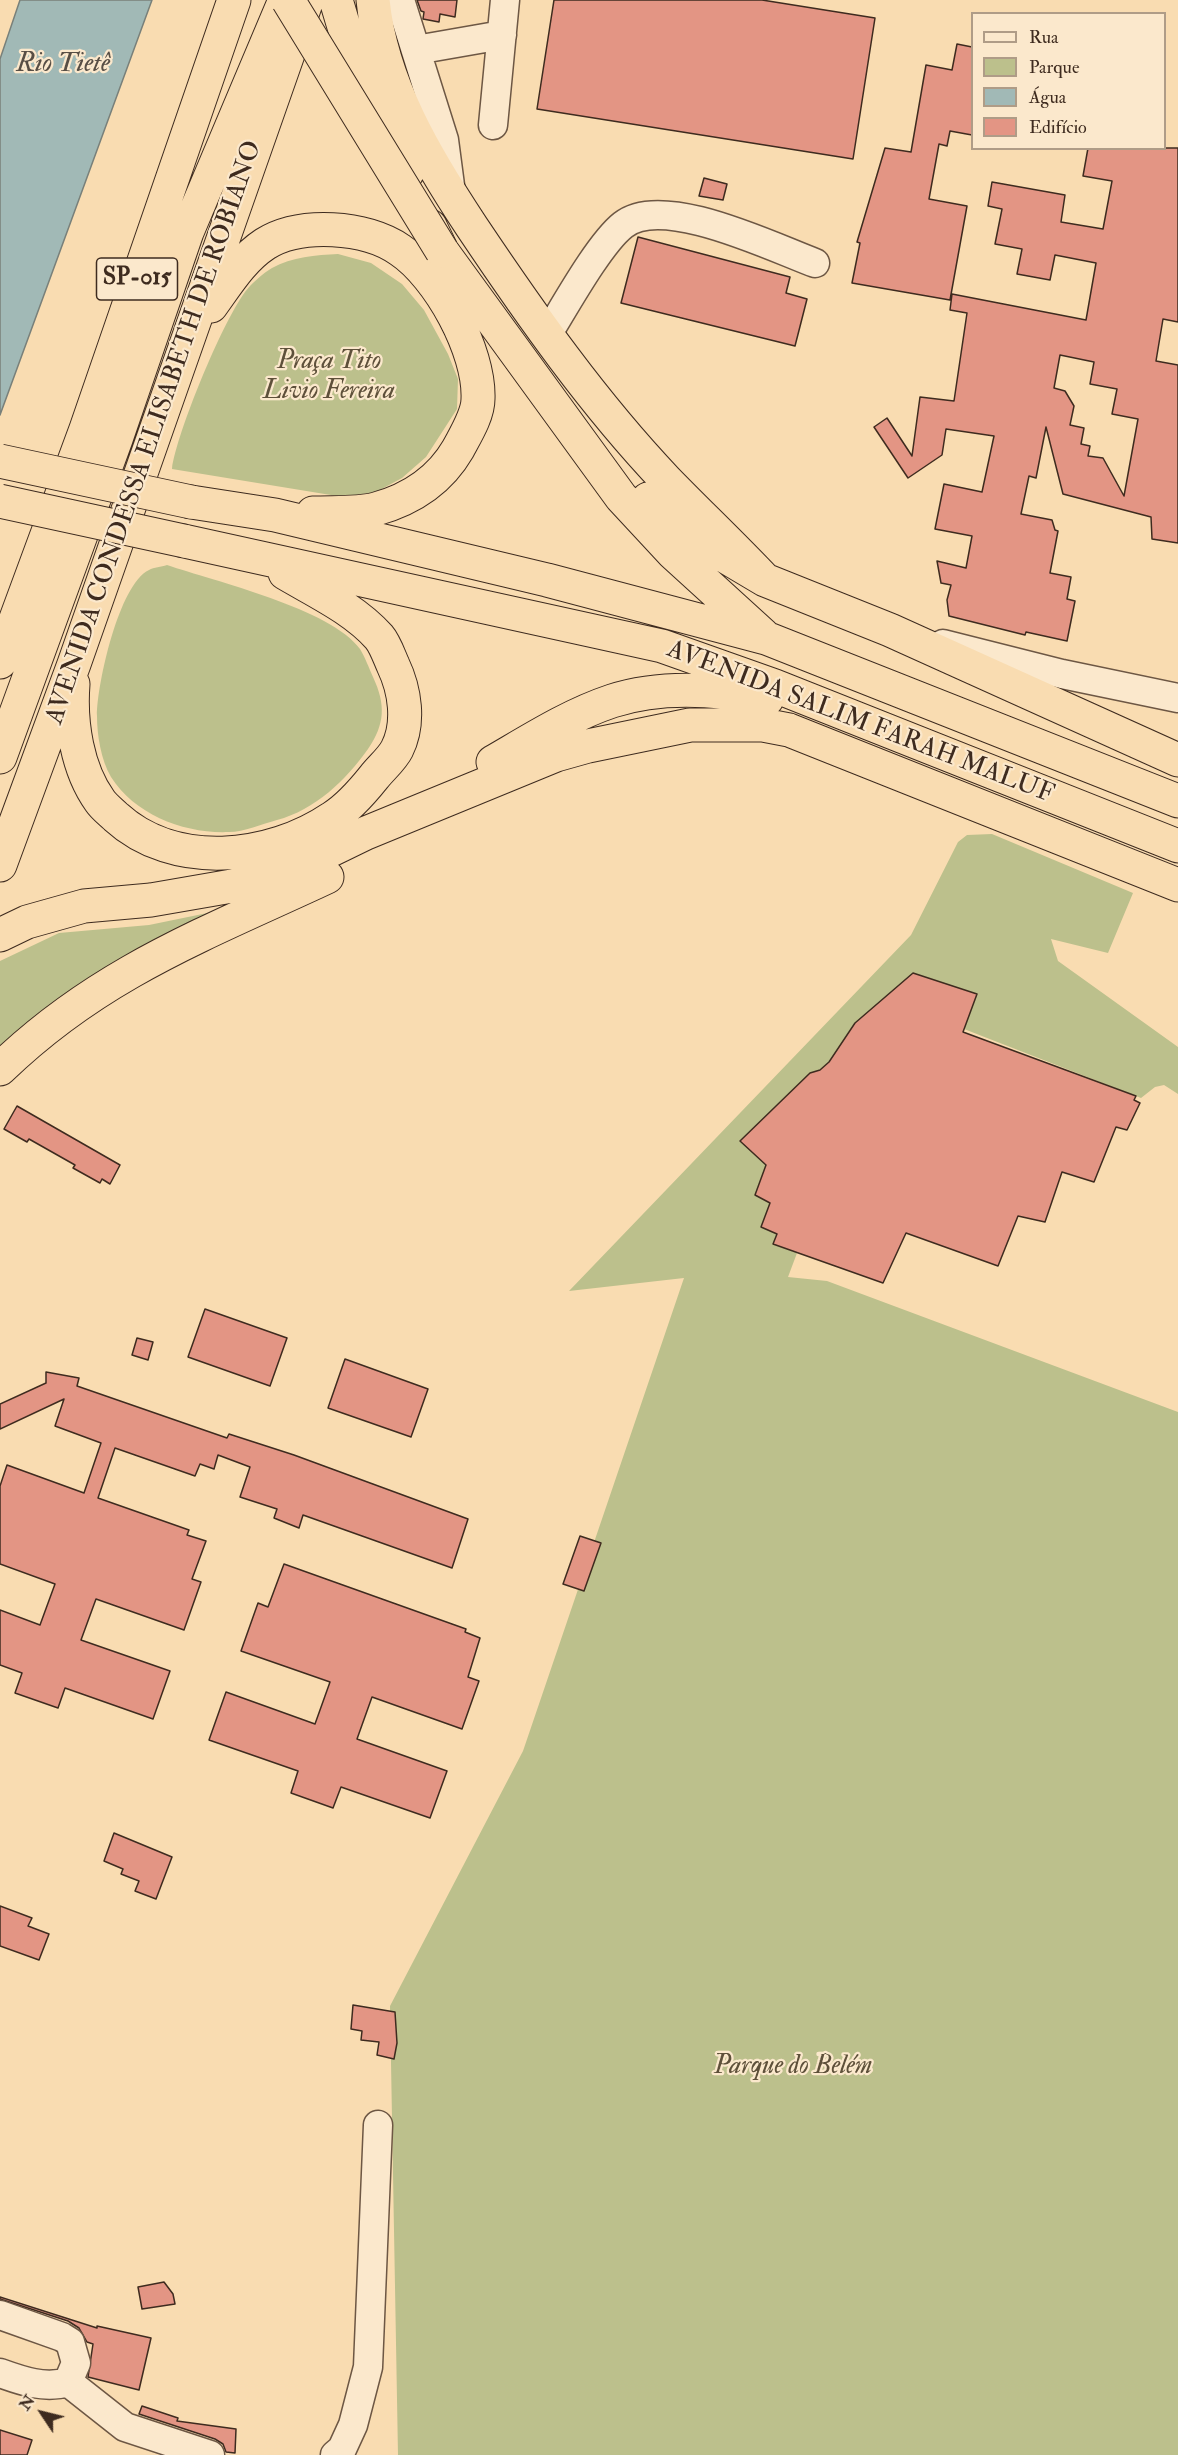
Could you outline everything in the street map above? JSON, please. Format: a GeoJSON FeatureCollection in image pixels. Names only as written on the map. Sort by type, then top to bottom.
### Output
{"type":"FeatureCollection","features":[{"type":"Feature","properties":{"kind":"highway","name":"SP-015"},"geometry":{"type":"LineString","coordinates":[[0,662],[86,429],[234,0]]}},
{"type":"Feature","properties":{"kind":"highway","name":"SP-015"},"geometry":{"type":"LineString","coordinates":[[0,757],[116,440],[187,232],[189,192],[254,0]]}},
{"type":"Feature","properties":{"kind":"highway"},"geometry":{"type":"LineString","coordinates":[[187,232],[286,0]]}},
{"type":"Feature","properties":{"kind":"highway"},"geometry":{"type":"LineString","coordinates":[[286,0],[442,251],[569,428],[621,497],[673,553],[766,638]]}},
{"type":"Feature","properties":{"kind":"highway","name":"AVENIDA CONDESSA ELISABETH DE ROBIANO"},"geometry":{"type":"LineString","coordinates":[[0,865],[74,664],[307,0]]}},
{"type":"Feature","properties":{"kind":"highway"},"geometry":{"type":"LineString","coordinates":[[336,0],[350,47],[442,251]]}},
{"type":"Feature","properties":{"kind":"highway"},"geometry":{"type":"LineString","coordinates":[[373,0],[386,61],[407,117],[451,195],[519,298],[612,418],[651,463],[765,580]]}},
{"type":"Feature","properties":{"kind":"highway"},"geometry":{"type":"LineString","coordinates":[[191,334],[240,266],[265,244],[286,235],[312,229],[339,230],[371,237],[399,249],[422,269],[458,321],[474,359],[478,400],[469,430],[447,468],[417,492],[373,510],[275,516]]}},
{"type":"Feature","properties":{"kind":"highway"},"geometry":{"type":"LineString","coordinates":[[569,428],[690,536],[765,580],[890,630],[1178,760]]}},
{"type":"Feature","properties":{"kind":"highway"},"geometry":{"type":"LineString","coordinates":[[0,461],[191,502],[275,516],[547,580],[766,638],[1171,796]]}},
{"type":"Feature","properties":{"kind":"highway","name":"AVENIDA SALIM FARAH MALUF"},"geometry":{"type":"LineString","coordinates":[[0,501],[662,646],[775,686],[1178,846]]}},
{"type":"Feature","properties":{"kind":"highway"},"geometry":{"type":"LineString","coordinates":[[74,664],[73,712],[84,772],[101,803],[127,827],[152,841],[192,853],[230,853],[276,845],[332,819],[362,792],[397,748],[405,714],[401,682],[380,638],[352,613],[263,559]]}},
{"type":"Feature","properties":{"kind":"highway"},"geometry":{"type":"LineString","coordinates":[[353,840],[553,728],[612,701],[656,692],[697,690],[740,694],[854,718]]}},
{"type":"Feature","properties":{"kind":"highway","name":"AVENIDA SALIM FARAH MALUF"},"geometry":{"type":"LineString","coordinates":[[626,740],[690,725],[763,725],[789,730],[1178,885]]}},
{"type":"Feature","properties":{"kind":"highway"},"geometry":{"type":"LineString","coordinates":[[0,936],[27,922],[84,906],[152,900],[255,882],[292,869],[353,840],[556,755],[626,740]]}},
{"type":"Feature","properties":{"kind":"highway"},"geometry":{"type":"LineString","coordinates":[[0,1069],[29,1041],[65,1013],[103,987],[183,942],[626,740]]}},
{"type":"Feature","properties":{"kind":"highway"},"geometry":{"type":"LineString","coordinates":[[1128,826],[1178,874]]}},
{"type":"Feature","properties":{"kind":"street"},"geometry":{"type":"LineString","coordinates":[[400,0],[444,140],[451,195]]}},
{"type":"Feature","properties":{"kind":"street"},"geometry":{"type":"LineString","coordinates":[[493,125],[505,0]]}},
{"type":"Feature","properties":{"kind":"street"},"geometry":{"type":"LineString","coordinates":[[416,50],[502,35]]}},
{"type":"Feature","properties":{"kind":"street"},"geometry":{"type":"LineString","coordinates":[[547,334],[605,245],[623,225],[640,216],[666,215],[702,220],[815,263]]}},
{"type":"Feature","properties":{"kind":"street"},"geometry":{"type":"LineString","coordinates":[[890,630],[1062,674],[1178,698]]}},
{"type":"Feature","properties":{"kind":"street"},"geometry":{"type":"LineString","coordinates":[[334,2455],[342,2449],[353,2426],[368,2367],[378,2125]]}},
{"type":"Feature","properties":{"kind":"street"},"geometry":{"type":"LineString","coordinates":[[0,2315],[70,2342],[76,2363],[68,2382]]}},
{"type":"Feature","properties":{"kind":"street"},"geometry":{"type":"LineString","coordinates":[[0,2373],[25,2382],[54,2386],[68,2382]]}},
{"type":"Feature","properties":{"kind":"street"},"geometry":{"type":"LineString","coordinates":[[68,2382],[125,2427],[210,2455]]}},
{"type":"Feature","properties":{"kind":"green space","name":"Praça Tito Livio Fereira"},"geometry":{"type":"Polygon","coordinates":[[[338,254],[371,263],[402,284],[424,310],[448,354],[458,379],[457,409],[426,457],[402,478],[376,492],[343,497],[172,469],[182,430],[202,378],[235,307],[245,292],[261,276],[280,264],[304,257],[338,254]]]}},
{"type":"Feature","properties":{"kind":"green space"},"geometry":{"type":"Polygon","coordinates":[[[167,565],[299,609],[325,621],[346,635],[362,652],[382,705],[378,731],[368,749],[350,772],[329,792],[304,809],[241,831],[195,830],[147,812],[133,802],[111,777],[102,755],[97,716],[101,682],[112,636],[128,594],[138,579],[153,568],[167,565]]]}},
{"type":"Feature","properties":{"kind":"green space","name":"Parque do Belém"},"geometry":{"type":"Polygon","coordinates":[[[992,834],[1133,893],[1108,953],[1051,939],[1058,961],[1178,1047],[1178,1094],[1164,1085],[1155,1087],[1141,1098],[964,1029],[788,1156],[761,1227],[777,1234],[773,1244],[797,1253],[788,1277],[827,1281],[1178,1412],[1178,2455],[398,2455],[390,2006],[523,1751],[684,1278],[569,1291],[911,935],[958,842],[967,835],[992,834]]]}},
{"type":"Feature","properties":{"kind":"green space"},"geometry":{"type":"Polygon","coordinates":[[[227,909],[0,1050],[0,961],[59,933],[149,925],[227,909]]]}},
{"type":"Feature","properties":{"kind":"water","name":"Rio Tietê"},"geometry":{"type":"Polygon","coordinates":[[[20,0],[152,0],[0,415],[0,59],[20,0]]]}},
{"type":"Feature","properties":{"kind":"building"},"geometry":{"type":"Polygon","coordinates":[[[417,0],[457,0],[455,17],[440,14],[439,22],[423,19],[424,12],[421,11],[417,0]]]}},
{"type":"Feature","properties":{"kind":"building"},"geometry":{"type":"Polygon","coordinates":[[[554,0],[762,0],[875,18],[853,159],[537,109],[554,0]]]}},
{"type":"Feature","properties":{"kind":"building"},"geometry":{"type":"Polygon","coordinates":[[[957,44],[971,47],[971,135],[950,131],[947,146],[939,144],[929,199],[967,206],[950,300],[852,283],[860,243],[857,242],[885,148],[911,152],[926,65],[952,70],[957,44]]]}},
{"type":"Feature","properties":{"kind":"building"},"geometry":{"type":"Polygon","coordinates":[[[1178,148],[1178,322],[1163,319],[1156,361],[1178,365],[1178,543],[1152,539],[1151,517],[1063,494],[1046,427],[1036,478],[1029,476],[1021,514],[1052,520],[1055,530],[1058,531],[1050,573],[1071,577],[1067,599],[1075,601],[1067,641],[1026,632],[1025,635],[949,616],[947,600],[951,585],[941,583],[937,561],[966,568],[972,536],[935,529],[944,484],[982,492],[994,436],[946,429],[942,455],[908,478],[874,427],[887,418],[912,456],[920,397],[954,401],[967,313],[950,310],[952,294],[1086,320],[1096,263],[1055,255],[1050,280],[1017,274],[1022,249],[995,244],[1002,209],[988,206],[992,182],[1065,195],[1061,222],[1103,229],[1112,181],[1083,176],[1088,150],[1178,148]],[[1060,355],[1054,388],[1065,391],[1074,406],[1070,425],[1084,428],[1081,444],[1090,446],[1088,456],[1103,458],[1124,496],[1138,419],[1112,414],[1117,389],[1090,384],[1094,362],[1060,355]]]}},
{"type":"Feature","properties":{"kind":"building"},"geometry":{"type":"Polygon","coordinates":[[[704,178],[727,184],[723,200],[699,196],[704,178]]]}},
{"type":"Feature","properties":{"kind":"building"},"geometry":{"type":"Polygon","coordinates":[[[638,237],[790,277],[786,293],[807,299],[795,346],[621,303],[638,237]]]}},
{"type":"Feature","properties":{"kind":"building"},"geometry":{"type":"Polygon","coordinates":[[[913,973],[977,994],[963,1032],[1136,1096],[1134,1100],[1140,1103],[1127,1130],[1116,1127],[1094,1182],[1062,1172],[1045,1222],[1018,1216],[998,1266],[906,1233],[883,1283],[773,1244],[777,1234],[761,1227],[770,1203],[755,1195],[766,1165],[740,1141],[810,1073],[820,1070],[829,1062],[855,1023],[913,973]]]}},
{"type":"Feature","properties":{"kind":"building"},"geometry":{"type":"Polygon","coordinates":[[[17,1106],[120,1165],[110,1184],[102,1179],[100,1183],[73,1168],[75,1165],[29,1139],[27,1142],[4,1129],[17,1106]]]}},
{"type":"Feature","properties":{"kind":"building"},"geometry":{"type":"Polygon","coordinates":[[[205,1309],[287,1338],[270,1386],[188,1357],[205,1309]]]}},
{"type":"Feature","properties":{"kind":"building"},"geometry":{"type":"Polygon","coordinates":[[[137,1338],[153,1342],[148,1360],[132,1355],[137,1338]]]}},
{"type":"Feature","properties":{"kind":"building"},"geometry":{"type":"Polygon","coordinates":[[[345,1359],[428,1389],[411,1437],[328,1408],[345,1359]]]}},
{"type":"Feature","properties":{"kind":"building"},"geometry":{"type":"Polygon","coordinates":[[[46,1372],[79,1378],[77,1386],[227,1438],[229,1434],[294,1455],[468,1519],[452,1568],[303,1515],[299,1528],[274,1518],[277,1509],[240,1497],[250,1467],[218,1455],[214,1469],[200,1464],[195,1476],[115,1448],[98,1498],[189,1530],[187,1535],[206,1541],[192,1579],[201,1582],[184,1630],[96,1599],[81,1640],[170,1671],[153,1719],[65,1688],[58,1708],[15,1693],[22,1673],[0,1665],[0,1610],[40,1625],[55,1584],[0,1564],[0,1486],[7,1465],[84,1493],[101,1443],[55,1426],[64,1399],[0,1429],[0,1404],[46,1383],[46,1372]]]}},
{"type":"Feature","properties":{"kind":"building"},"geometry":{"type":"Polygon","coordinates":[[[580,1536],[601,1543],[584,1591],[563,1584],[580,1536]]]}},
{"type":"Feature","properties":{"kind":"building"},"geometry":{"type":"Polygon","coordinates":[[[284,1564],[466,1629],[465,1632],[480,1638],[468,1677],[479,1681],[462,1729],[372,1697],[357,1739],[447,1771],[430,1818],[341,1787],[333,1808],[291,1793],[298,1771],[209,1740],[226,1692],[315,1724],[330,1682],[241,1651],[258,1603],[268,1607],[284,1564]]]}},
{"type":"Feature","properties":{"kind":"building"},"geometry":{"type":"Polygon","coordinates":[[[114,1833],[172,1857],[156,1899],[135,1891],[139,1881],[121,1874],[123,1869],[104,1861],[114,1833]]]}},
{"type":"Feature","properties":{"kind":"building"},"geometry":{"type":"Polygon","coordinates":[[[0,1906],[32,1918],[28,1926],[49,1934],[39,1960],[0,1946],[0,1906]]]}},
{"type":"Feature","properties":{"kind":"building"},"geometry":{"type":"Polygon","coordinates":[[[353,2005],[395,2012],[397,2043],[394,2059],[377,2055],[379,2042],[361,2040],[362,2031],[351,2029],[353,2005]]]}},
{"type":"Feature","properties":{"kind":"building"},"geometry":{"type":"Polygon","coordinates":[[[164,2282],[173,2294],[175,2304],[142,2309],[138,2287],[164,2282]]]}},
{"type":"Feature","properties":{"kind":"building"},"geometry":{"type":"Polygon","coordinates":[[[0,2297],[97,2328],[97,2326],[151,2338],[139,2390],[88,2377],[93,2344],[87,2342],[79,2328],[68,2321],[0,2299],[0,2297]]]}},
{"type":"Feature","properties":{"kind":"building"},"geometry":{"type":"Polygon","coordinates":[[[142,2406],[178,2418],[177,2421],[236,2429],[235,2453],[226,2452],[223,2444],[215,2439],[139,2414],[142,2406]]]}},
{"type":"Feature","properties":{"kind":"building"},"geometry":{"type":"Polygon","coordinates":[[[0,2430],[32,2440],[27,2455],[0,2455],[0,2430]]]}}]}
